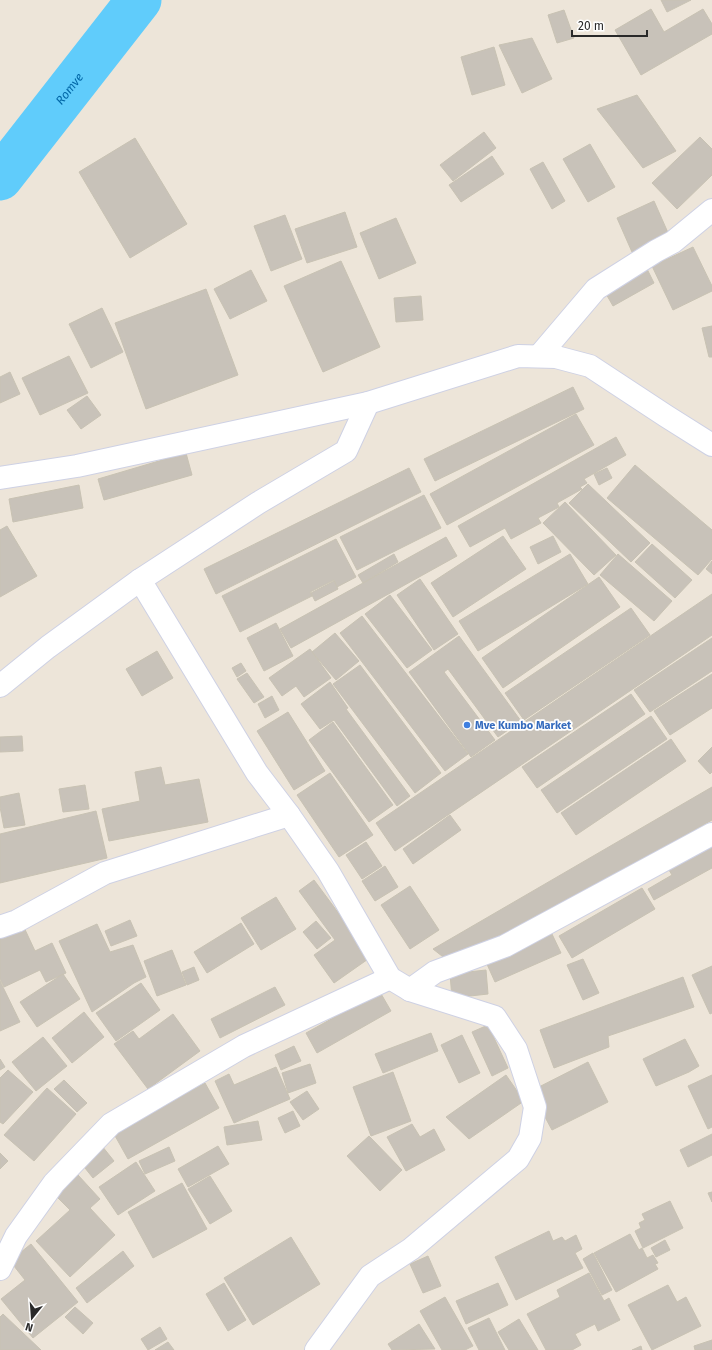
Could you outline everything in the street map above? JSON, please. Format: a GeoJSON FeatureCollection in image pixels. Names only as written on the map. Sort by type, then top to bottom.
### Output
{"type":"FeatureCollection","features":[{"type":"Feature","properties":{"kind":"street"},"geometry":{"type":"LineString","coordinates":[[539,356],[596,289],[673,242],[712,210]]}},
{"type":"Feature","properties":{"kind":"street"},"geometry":{"type":"LineString","coordinates":[[0,478],[76,466],[368,403],[518,356],[556,356],[590,366],[712,445]]}},
{"type":"Feature","properties":{"kind":"street"},"geometry":{"type":"LineString","coordinates":[[0,686],[48,647],[140,580],[258,503],[346,451],[368,403]]}},
{"type":"Feature","properties":{"kind":"street"},"geometry":{"type":"LineString","coordinates":[[140,580],[257,773],[290,815],[328,871],[390,978],[410,990],[495,1017],[516,1049],[535,1107],[530,1138],[518,1159],[411,1249],[370,1276],[316,1350]]}},
{"type":"Feature","properties":{"kind":"street"},"geometry":{"type":"LineString","coordinates":[[0,927],[17,921],[105,873],[290,815]]}},
{"type":"Feature","properties":{"kind":"street"},"geometry":{"type":"LineString","coordinates":[[410,990],[435,972],[505,946],[712,834]]}},
{"type":"Feature","properties":{"kind":"street"},"geometry":{"type":"LineString","coordinates":[[0,1269],[16,1236],[54,1183],[111,1124],[244,1046],[390,978]]}},
{"type":"Feature","properties":{"kind":"building"},"geometry":{"type":"Polygon","coordinates":[[[661,0],[691,0],[667,12],[661,0]]]}},
{"type":"Feature","properties":{"kind":"building"},"geometry":{"type":"Polygon","coordinates":[[[651,9],[664,32],[703,9],[712,24],[712,34],[641,75],[615,30],[651,9]]]}},
{"type":"Feature","properties":{"kind":"building"},"geometry":{"type":"Polygon","coordinates":[[[564,10],[574,38],[557,43],[548,15],[564,10]]]}},
{"type":"Feature","properties":{"kind":"building"},"geometry":{"type":"Polygon","coordinates":[[[532,38],[552,79],[522,93],[499,45],[532,38]]]}},
{"type":"Feature","properties":{"kind":"building"},"geometry":{"type":"Polygon","coordinates":[[[494,47],[505,85],[472,95],[461,57],[494,47]]]}},
{"type":"Feature","properties":{"kind":"building"},"geometry":{"type":"Polygon","coordinates":[[[637,95],[676,151],[643,168],[597,109],[637,95]]]}},
{"type":"Feature","properties":{"kind":"building"},"geometry":{"type":"Polygon","coordinates":[[[484,132],[496,148],[453,181],[440,165],[484,132]]]}},
{"type":"Feature","properties":{"kind":"building"},"geometry":{"type":"Polygon","coordinates":[[[700,137],[712,149],[712,175],[677,209],[652,183],[700,137]]]}},
{"type":"Feature","properties":{"kind":"building"},"geometry":{"type":"Polygon","coordinates":[[[135,138],[187,224],[130,258],[79,172],[135,138]]]}},
{"type":"Feature","properties":{"kind":"building"},"geometry":{"type":"Polygon","coordinates":[[[590,144],[615,187],[588,202],[563,159],[590,144]]]}},
{"type":"Feature","properties":{"kind":"building"},"geometry":{"type":"Polygon","coordinates":[[[492,156],[504,174],[461,202],[449,185],[492,156]]]}},
{"type":"Feature","properties":{"kind":"building"},"geometry":{"type":"Polygon","coordinates":[[[543,162],[565,201],[552,209],[530,169],[543,162]]]}},
{"type":"Feature","properties":{"kind":"building"},"geometry":{"type":"Polygon","coordinates":[[[654,201],[669,235],[632,252],[617,218],[654,201]]]}},
{"type":"Feature","properties":{"kind":"building"},"geometry":{"type":"Polygon","coordinates":[[[345,212],[357,247],[307,263],[295,229],[345,212]]]}},
{"type":"Feature","properties":{"kind":"building"},"geometry":{"type":"Polygon","coordinates":[[[285,215],[302,259],[271,271],[254,226],[285,215]]]}},
{"type":"Feature","properties":{"kind":"building"},"geometry":{"type":"Polygon","coordinates":[[[396,218],[416,263],[379,279],[360,233],[396,218]]]}},
{"type":"Feature","properties":{"kind":"building"},"geometry":{"type":"Polygon","coordinates":[[[693,247],[712,286],[712,291],[673,310],[652,266],[693,247]]]}},
{"type":"Feature","properties":{"kind":"building"},"geometry":{"type":"Polygon","coordinates":[[[341,261],[380,347],[323,372],[284,286],[341,261]]]}},
{"type":"Feature","properties":{"kind":"building"},"geometry":{"type":"Polygon","coordinates":[[[647,269],[654,283],[613,306],[605,292],[647,269]]]}},
{"type":"Feature","properties":{"kind":"building"},"geometry":{"type":"Polygon","coordinates":[[[251,270],[267,301],[230,319],[214,289],[251,270]]]}},
{"type":"Feature","properties":{"kind":"building"},"geometry":{"type":"Polygon","coordinates":[[[206,289],[238,375],[146,409],[115,323],[206,289]]]}},
{"type":"Feature","properties":{"kind":"building"},"geometry":{"type":"Polygon","coordinates":[[[421,296],[423,320],[396,322],[394,298],[421,296]]]}},
{"type":"Feature","properties":{"kind":"building"},"geometry":{"type":"Polygon","coordinates":[[[102,308],[123,352],[91,368],[69,324],[102,308]]]}},
{"type":"Feature","properties":{"kind":"building"},"geometry":{"type":"Polygon","coordinates":[[[712,326],[712,357],[709,357],[702,328],[712,326]]]}},
{"type":"Feature","properties":{"kind":"building"},"geometry":{"type":"Polygon","coordinates":[[[69,356],[88,393],[40,415],[22,378],[69,356]]]}},
{"type":"Feature","properties":{"kind":"building"},"geometry":{"type":"Polygon","coordinates":[[[10,372],[20,394],[0,403],[0,377],[10,372]]]}},
{"type":"Feature","properties":{"kind":"building"},"geometry":{"type":"Polygon","coordinates":[[[573,387],[584,409],[435,481],[424,459],[573,387]]]}},
{"type":"Feature","properties":{"kind":"building"},"geometry":{"type":"Polygon","coordinates":[[[87,396],[101,415],[81,429],[67,410],[87,396]]]}},
{"type":"Feature","properties":{"kind":"building"},"geometry":{"type":"Polygon","coordinates":[[[576,414],[594,445],[447,525],[430,494],[576,414]]]}},
{"type":"Feature","properties":{"kind":"building"},"geometry":{"type":"Polygon","coordinates":[[[616,437],[626,455],[584,479],[587,483],[580,487],[582,489],[557,503],[559,507],[538,518],[541,523],[511,539],[505,528],[470,547],[458,526],[616,437]]]}},
{"type":"Feature","properties":{"kind":"building"},"geometry":{"type":"Polygon","coordinates":[[[186,453],[192,475],[104,500],[98,479],[186,453]]]}},
{"type":"Feature","properties":{"kind":"building"},"geometry":{"type":"Polygon","coordinates":[[[635,465],[712,530],[712,559],[698,575],[607,498],[635,465]]]}},
{"type":"Feature","properties":{"kind":"building"},"geometry":{"type":"Polygon","coordinates":[[[409,468],[421,492],[216,594],[204,569],[409,468]]]}},
{"type":"Feature","properties":{"kind":"building"},"geometry":{"type":"Polygon","coordinates":[[[607,468],[612,478],[599,485],[594,474],[607,468]]]}},
{"type":"Feature","properties":{"kind":"building"},"geometry":{"type":"Polygon","coordinates":[[[588,484],[650,543],[631,562],[569,503],[588,484]]]}},
{"type":"Feature","properties":{"kind":"building"},"geometry":{"type":"Polygon","coordinates":[[[79,485],[83,508],[13,522],[9,499],[79,485]]]}},
{"type":"Feature","properties":{"kind":"building"},"geometry":{"type":"Polygon","coordinates":[[[424,495],[441,528],[357,570],[340,537],[424,495]]]}},
{"type":"Feature","properties":{"kind":"building"},"geometry":{"type":"Polygon","coordinates":[[[565,502],[616,555],[594,575],[543,523],[565,502]]]}},
{"type":"Feature","properties":{"kind":"building"},"geometry":{"type":"Polygon","coordinates":[[[7,526],[37,576],[0,597],[0,530],[7,526]]]}},
{"type":"Feature","properties":{"kind":"building"},"geometry":{"type":"Polygon","coordinates":[[[503,536],[526,569],[453,617],[431,583],[503,536]]]}},
{"type":"Feature","properties":{"kind":"building"},"geometry":{"type":"Polygon","coordinates":[[[553,536],[561,552],[538,564],[530,547],[553,536]]]}},
{"type":"Feature","properties":{"kind":"building"},"geometry":{"type":"Polygon","coordinates":[[[446,537],[457,556],[291,648],[280,629],[446,537]]]}},
{"type":"Feature","properties":{"kind":"building"},"geometry":{"type":"Polygon","coordinates":[[[336,539],[356,577],[337,587],[334,580],[310,592],[312,596],[240,632],[222,596],[336,539]]]}},
{"type":"Feature","properties":{"kind":"building"},"geometry":{"type":"Polygon","coordinates":[[[652,544],[692,580],[675,598],[635,562],[652,544]]]}},
{"type":"Feature","properties":{"kind":"building"},"geometry":{"type":"Polygon","coordinates":[[[394,554],[398,562],[363,583],[358,575],[394,554]]]}},
{"type":"Feature","properties":{"kind":"building"},"geometry":{"type":"Polygon","coordinates":[[[570,554],[588,584],[478,651],[459,621],[570,554]]]}},
{"type":"Feature","properties":{"kind":"building"},"geometry":{"type":"Polygon","coordinates":[[[618,554],[672,601],[654,621],[600,575],[618,554]]]}},
{"type":"Feature","properties":{"kind":"building"},"geometry":{"type":"Polygon","coordinates":[[[712,561],[712,574],[706,569],[712,561]]]}},
{"type":"Feature","properties":{"kind":"building"},"geometry":{"type":"Polygon","coordinates":[[[599,577],[620,607],[503,688],[482,658],[599,577]]]}},
{"type":"Feature","properties":{"kind":"building"},"geometry":{"type":"Polygon","coordinates":[[[420,579],[458,634],[434,650],[397,595],[420,579]]]}},
{"type":"Feature","properties":{"kind":"building"},"geometry":{"type":"Polygon","coordinates":[[[334,581],[338,589],[315,601],[311,593],[334,581]]]}},
{"type":"Feature","properties":{"kind":"building"},"geometry":{"type":"Polygon","coordinates":[[[712,594],[712,635],[395,851],[376,823],[712,594]]]}},
{"type":"Feature","properties":{"kind":"building"},"geometry":{"type":"Polygon","coordinates":[[[390,595],[432,650],[407,668],[365,614],[390,595]]]}},
{"type":"Feature","properties":{"kind":"building"},"geometry":{"type":"Polygon","coordinates":[[[631,608],[650,635],[524,720],[505,693],[631,608]]]}},
{"type":"Feature","properties":{"kind":"building"},"geometry":{"type":"Polygon","coordinates":[[[362,616],[468,754],[445,771],[340,633],[362,616]]]}},
{"type":"Feature","properties":{"kind":"building"},"geometry":{"type":"Polygon","coordinates":[[[276,623],[293,656],[264,671],[247,638],[276,623]]]}},
{"type":"Feature","properties":{"kind":"building"},"geometry":{"type":"Polygon","coordinates":[[[335,633],[359,661],[336,680],[312,652],[335,633]]]}},
{"type":"Feature","properties":{"kind":"building"},"geometry":{"type":"Polygon","coordinates":[[[459,636],[521,721],[498,737],[448,669],[444,672],[495,740],[471,757],[409,672],[459,636]]]}},
{"type":"Feature","properties":{"kind":"building"},"geometry":{"type":"Polygon","coordinates":[[[712,638],[712,671],[650,712],[634,690],[712,638]]]}},
{"type":"Feature","properties":{"kind":"building"},"geometry":{"type":"Polygon","coordinates":[[[310,649],[331,678],[304,697],[296,686],[282,696],[269,678],[310,649]]]}},
{"type":"Feature","properties":{"kind":"building"},"geometry":{"type":"Polygon","coordinates":[[[157,651],[173,678],[142,696],[126,669],[157,651]]]}},
{"type":"Feature","properties":{"kind":"building"},"geometry":{"type":"Polygon","coordinates":[[[241,663],[246,671],[237,677],[232,668],[241,663]]]}},
{"type":"Feature","properties":{"kind":"building"},"geometry":{"type":"Polygon","coordinates":[[[360,665],[441,773],[415,793],[333,684],[360,665]]]}},
{"type":"Feature","properties":{"kind":"building"},"geometry":{"type":"Polygon","coordinates":[[[247,673],[264,697],[254,703],[237,679],[247,673]]]}},
{"type":"Feature","properties":{"kind":"building"},"geometry":{"type":"Polygon","coordinates":[[[712,674],[712,708],[670,735],[654,711],[712,674]]]}},
{"type":"Feature","properties":{"kind":"building"},"geometry":{"type":"Polygon","coordinates":[[[330,682],[348,708],[346,709],[410,796],[397,806],[334,720],[320,729],[301,704],[330,682]]]}},
{"type":"Feature","properties":{"kind":"building"},"geometry":{"type":"Polygon","coordinates":[[[631,694],[645,714],[537,788],[522,767],[631,694]]]}},
{"type":"Feature","properties":{"kind":"building"},"geometry":{"type":"Polygon","coordinates":[[[272,696],[279,710],[265,718],[258,704],[272,696]]]}},
{"type":"Feature","properties":{"kind":"building"},"geometry":{"type":"Polygon","coordinates":[[[288,712],[325,771],[294,790],[257,731],[288,712]]]}},
{"type":"Feature","properties":{"kind":"building"},"geometry":{"type":"Polygon","coordinates":[[[651,716],[667,739],[557,813],[541,790],[651,716]]]}},
{"type":"Feature","properties":{"kind":"building"},"geometry":{"type":"Polygon","coordinates":[[[333,722],[393,805],[369,822],[309,740],[333,722]]]}},
{"type":"Feature","properties":{"kind":"building"},"geometry":{"type":"Polygon","coordinates":[[[22,736],[23,751],[0,752],[0,737],[22,736]]]}},
{"type":"Feature","properties":{"kind":"building"},"geometry":{"type":"Polygon","coordinates":[[[671,739],[686,761],[576,835],[561,813],[671,739]]]}},
{"type":"Feature","properties":{"kind":"building"},"geometry":{"type":"Polygon","coordinates":[[[712,747],[712,772],[710,774],[698,761],[712,747]]]}},
{"type":"Feature","properties":{"kind":"building"},"geometry":{"type":"Polygon","coordinates":[[[161,767],[165,785],[199,779],[208,822],[109,841],[102,809],[140,801],[135,772],[161,767]]]}},
{"type":"Feature","properties":{"kind":"building"},"geometry":{"type":"Polygon","coordinates":[[[330,773],[373,835],[339,857],[297,795],[330,773]]]}},
{"type":"Feature","properties":{"kind":"building"},"geometry":{"type":"Polygon","coordinates":[[[85,785],[89,809],[63,812],[59,789],[85,785]]]}},
{"type":"Feature","properties":{"kind":"building"},"geometry":{"type":"Polygon","coordinates":[[[712,787],[712,820],[465,960],[447,960],[433,949],[712,787]]]}},
{"type":"Feature","properties":{"kind":"building"},"geometry":{"type":"Polygon","coordinates":[[[19,793],[25,825],[4,828],[0,807],[0,797],[19,793]]]}},
{"type":"Feature","properties":{"kind":"building"},"geometry":{"type":"Polygon","coordinates":[[[96,811],[107,858],[0,883],[0,834],[96,811]]]}},
{"type":"Feature","properties":{"kind":"building"},"geometry":{"type":"Polygon","coordinates":[[[450,815],[461,830],[413,864],[403,849],[450,815]]]}},
{"type":"Feature","properties":{"kind":"building"},"geometry":{"type":"Polygon","coordinates":[[[366,842],[382,866],[362,879],[346,855],[366,842]]]}},
{"type":"Feature","properties":{"kind":"building"},"geometry":{"type":"Polygon","coordinates":[[[712,845],[712,868],[654,900],[648,889],[672,875],[666,865],[712,845]]]}},
{"type":"Feature","properties":{"kind":"building"},"geometry":{"type":"Polygon","coordinates":[[[385,866],[398,887],[375,901],[362,881],[385,866]]]}},
{"type":"Feature","properties":{"kind":"building"},"geometry":{"type":"Polygon","coordinates":[[[314,880],[371,957],[334,983],[314,955],[335,940],[299,891],[314,880]]]}},
{"type":"Feature","properties":{"kind":"building"},"geometry":{"type":"Polygon","coordinates":[[[410,886],[439,930],[410,949],[381,905],[410,886]]]}},
{"type":"Feature","properties":{"kind":"building"},"geometry":{"type":"Polygon","coordinates":[[[642,888],[655,909],[572,958],[559,936],[642,888]]]}},
{"type":"Feature","properties":{"kind":"building"},"geometry":{"type":"Polygon","coordinates":[[[276,897],[296,929],[261,950],[241,918],[276,897]]]}},
{"type":"Feature","properties":{"kind":"building"},"geometry":{"type":"Polygon","coordinates":[[[130,920],[137,936],[111,946],[105,931],[130,920]]]}},
{"type":"Feature","properties":{"kind":"building"},"geometry":{"type":"Polygon","coordinates":[[[21,921],[35,951],[52,943],[66,973],[46,982],[40,970],[4,987],[0,979],[0,931],[21,921]]]}},
{"type":"Feature","properties":{"kind":"building"},"geometry":{"type":"Polygon","coordinates":[[[316,921],[331,938],[317,949],[303,932],[316,921]]]}},
{"type":"Feature","properties":{"kind":"building"},"geometry":{"type":"Polygon","coordinates":[[[241,923],[254,944],[207,973],[194,952],[241,923]]]}},
{"type":"Feature","properties":{"kind":"building"},"geometry":{"type":"Polygon","coordinates":[[[97,924],[110,952],[133,945],[146,977],[134,983],[92,1012],[59,941],[97,924]]]}},
{"type":"Feature","properties":{"kind":"building"},"geometry":{"type":"Polygon","coordinates":[[[551,932],[561,953],[495,982],[486,962],[551,932]]]}},
{"type":"Feature","properties":{"kind":"building"},"geometry":{"type":"Polygon","coordinates":[[[172,950],[186,985],[157,996],[144,961],[172,950]]]}},
{"type":"Feature","properties":{"kind":"building"},"geometry":{"type":"Polygon","coordinates":[[[583,959],[599,993],[583,1000],[567,965],[583,959]]]}},
{"type":"Feature","properties":{"kind":"building"},"geometry":{"type":"Polygon","coordinates":[[[712,966],[712,1013],[710,1014],[692,975],[712,966]]]}},
{"type":"Feature","properties":{"kind":"building"},"geometry":{"type":"Polygon","coordinates":[[[194,967],[199,980],[187,985],[182,972],[194,967]]]}},
{"type":"Feature","properties":{"kind":"building"},"geometry":{"type":"Polygon","coordinates":[[[486,970],[488,994],[452,998],[450,974],[486,970]]]}},
{"type":"Feature","properties":{"kind":"building"},"geometry":{"type":"Polygon","coordinates":[[[63,974],[80,999],[37,1027],[20,1002],[63,974]]]}},
{"type":"Feature","properties":{"kind":"building"},"geometry":{"type":"Polygon","coordinates":[[[683,977],[694,1007],[608,1036],[609,1047],[554,1068],[540,1030],[683,977]]]}},
{"type":"Feature","properties":{"kind":"building"},"geometry":{"type":"Polygon","coordinates":[[[0,981],[20,1022],[0,1031],[0,981]]]}},
{"type":"Feature","properties":{"kind":"building"},"geometry":{"type":"Polygon","coordinates":[[[141,983],[160,1010],[116,1041],[96,1013],[141,983]]]}},
{"type":"Feature","properties":{"kind":"building"},"geometry":{"type":"Polygon","coordinates":[[[275,987],[285,1005],[220,1038],[211,1019],[275,987]]]}},
{"type":"Feature","properties":{"kind":"building"},"geometry":{"type":"Polygon","coordinates":[[[380,992],[391,1011],[317,1053],[306,1033],[380,992]]]}},
{"type":"Feature","properties":{"kind":"building"},"geometry":{"type":"Polygon","coordinates":[[[84,1012],[104,1037],[72,1063],[52,1038],[84,1012]]]}},
{"type":"Feature","properties":{"kind":"building"},"geometry":{"type":"Polygon","coordinates":[[[173,1014],[200,1051],[148,1089],[114,1044],[133,1031],[139,1039],[173,1014]]]}},
{"type":"Feature","properties":{"kind":"building"},"geometry":{"type":"Polygon","coordinates":[[[488,1025],[508,1068],[492,1076],[472,1032],[488,1025]]]}},
{"type":"Feature","properties":{"kind":"building"},"geometry":{"type":"Polygon","coordinates":[[[431,1033],[438,1051],[383,1073],[375,1054],[431,1033]]]}},
{"type":"Feature","properties":{"kind":"building"},"geometry":{"type":"Polygon","coordinates":[[[462,1035],[480,1073],[459,1083],[441,1045],[462,1035]]]}},
{"type":"Feature","properties":{"kind":"building"},"geometry":{"type":"Polygon","coordinates":[[[43,1037],[67,1066],[36,1091],[12,1062],[43,1037]]]}},
{"type":"Feature","properties":{"kind":"building"},"geometry":{"type":"Polygon","coordinates":[[[685,1039],[699,1066],[689,1072],[656,1086],[643,1059],[685,1039]]]}},
{"type":"Feature","properties":{"kind":"building"},"geometry":{"type":"Polygon","coordinates":[[[294,1046],[301,1061],[281,1070],[275,1055],[294,1046]]]}},
{"type":"Feature","properties":{"kind":"building"},"geometry":{"type":"Polygon","coordinates":[[[0,1059],[5,1067],[0,1070],[0,1059]]]}},
{"type":"Feature","properties":{"kind":"building"},"geometry":{"type":"Polygon","coordinates":[[[588,1062],[608,1102],[552,1130],[531,1091],[588,1062]]]}},
{"type":"Feature","properties":{"kind":"building"},"geometry":{"type":"Polygon","coordinates":[[[310,1064],[316,1083],[288,1093],[282,1073],[310,1064]]]}},
{"type":"Feature","properties":{"kind":"building"},"geometry":{"type":"Polygon","coordinates":[[[276,1067],[290,1099],[234,1123],[215,1081],[229,1074],[234,1085],[276,1067]]]}},
{"type":"Feature","properties":{"kind":"building"},"geometry":{"type":"Polygon","coordinates":[[[8,1070],[33,1092],[3,1124],[0,1122],[0,1078],[8,1070]]]}},
{"type":"Feature","properties":{"kind":"building"},"geometry":{"type":"Polygon","coordinates":[[[393,1072],[411,1121],[371,1136],[353,1087],[393,1072]]]}},
{"type":"Feature","properties":{"kind":"building"},"geometry":{"type":"Polygon","coordinates":[[[506,1075],[524,1101],[469,1139],[446,1117],[506,1075]]]}},
{"type":"Feature","properties":{"kind":"building"},"geometry":{"type":"Polygon","coordinates":[[[712,1075],[712,1127],[708,1129],[688,1086],[712,1075]]]}},
{"type":"Feature","properties":{"kind":"building"},"geometry":{"type":"Polygon","coordinates":[[[64,1080],[87,1103],[77,1112],[54,1089],[64,1080]]]}},
{"type":"Feature","properties":{"kind":"building"},"geometry":{"type":"Polygon","coordinates":[[[205,1083],[219,1108],[128,1159],[114,1134],[205,1083]]]}},
{"type":"Feature","properties":{"kind":"building"},"geometry":{"type":"Polygon","coordinates":[[[47,1088],[76,1114],[34,1161],[4,1135],[47,1088]]]}},
{"type":"Feature","properties":{"kind":"building"},"geometry":{"type":"Polygon","coordinates":[[[307,1091],[319,1109],[303,1120],[290,1102],[307,1091]]]}},
{"type":"Feature","properties":{"kind":"building"},"geometry":{"type":"Polygon","coordinates":[[[293,1111],[300,1126],[285,1133],[278,1118],[293,1111]]]}},
{"type":"Feature","properties":{"kind":"building"},"geometry":{"type":"Polygon","coordinates":[[[258,1121],[262,1140],[227,1145],[224,1127],[258,1121]]]}},
{"type":"Feature","properties":{"kind":"building"},"geometry":{"type":"Polygon","coordinates":[[[412,1124],[420,1137],[434,1129],[445,1150],[406,1171],[387,1137],[412,1124]]]}},
{"type":"Feature","properties":{"kind":"building"},"geometry":{"type":"Polygon","coordinates":[[[712,1134],[712,1155],[688,1167],[680,1150],[712,1134]]]}},
{"type":"Feature","properties":{"kind":"building"},"geometry":{"type":"Polygon","coordinates":[[[369,1136],[402,1170],[380,1191],[347,1156],[369,1136]]]}},
{"type":"Feature","properties":{"kind":"building"},"geometry":{"type":"Polygon","coordinates":[[[102,1146],[114,1161],[93,1178],[81,1163],[102,1146]]]}},
{"type":"Feature","properties":{"kind":"building"},"geometry":{"type":"Polygon","coordinates":[[[218,1146],[229,1164],[188,1187],[178,1169],[218,1146]]]}},
{"type":"Feature","properties":{"kind":"building"},"geometry":{"type":"Polygon","coordinates":[[[169,1147],[175,1161],[145,1174],[139,1161],[169,1147]]]}},
{"type":"Feature","properties":{"kind":"building"},"geometry":{"type":"Polygon","coordinates":[[[0,1153],[8,1161],[0,1169],[0,1153]]]}},
{"type":"Feature","properties":{"kind":"building"},"geometry":{"type":"Polygon","coordinates":[[[136,1162],[155,1191],[118,1215],[99,1187],[136,1162]]]}},
{"type":"Feature","properties":{"kind":"building"},"geometry":{"type":"Polygon","coordinates":[[[78,1175],[100,1199],[90,1208],[115,1235],[70,1277],[36,1241],[70,1210],[56,1196],[78,1175]]]}},
{"type":"Feature","properties":{"kind":"building"},"geometry":{"type":"Polygon","coordinates":[[[210,1176],[232,1211],[210,1224],[188,1189],[210,1176]]]}},
{"type":"Feature","properties":{"kind":"building"},"geometry":{"type":"Polygon","coordinates":[[[182,1183],[207,1229],[153,1258],[128,1212],[182,1183]]]}},
{"type":"Feature","properties":{"kind":"building"},"geometry":{"type":"Polygon","coordinates":[[[712,1192],[712,1202],[708,1193],[712,1192]]]}},
{"type":"Feature","properties":{"kind":"building"},"geometry":{"type":"Polygon","coordinates":[[[670,1201],[683,1228],[643,1248],[635,1231],[641,1228],[639,1223],[645,1220],[642,1214],[670,1201]]]}},
{"type":"Feature","properties":{"kind":"building"},"geometry":{"type":"Polygon","coordinates":[[[549,1231],[553,1241],[562,1237],[565,1241],[576,1235],[582,1249],[575,1253],[583,1268],[516,1300],[495,1257],[549,1231]]]}},
{"type":"Feature","properties":{"kind":"building"},"geometry":{"type":"Polygon","coordinates":[[[630,1234],[639,1250],[642,1248],[647,1258],[653,1255],[658,1263],[655,1264],[658,1269],[616,1292],[594,1253],[630,1234]]]}},
{"type":"Feature","properties":{"kind":"building"},"geometry":{"type":"Polygon","coordinates":[[[291,1237],[320,1284],[253,1325],[224,1278],[291,1237]]]}},
{"type":"Feature","properties":{"kind":"building"},"geometry":{"type":"Polygon","coordinates":[[[665,1240],[670,1250],[656,1257],[651,1248],[665,1240]]]}},
{"type":"Feature","properties":{"kind":"building"},"geometry":{"type":"Polygon","coordinates":[[[31,1244],[78,1302],[33,1338],[1,1299],[25,1280],[10,1261],[31,1244]]]}},
{"type":"Feature","properties":{"kind":"building"},"geometry":{"type":"Polygon","coordinates":[[[123,1251],[134,1266],[87,1303],[76,1288],[123,1251]]]}},
{"type":"Feature","properties":{"kind":"building"},"geometry":{"type":"Polygon","coordinates":[[[593,1253],[612,1290],[602,1295],[583,1259],[593,1253]]]}},
{"type":"Feature","properties":{"kind":"building"},"geometry":{"type":"Polygon","coordinates":[[[428,1256],[441,1286],[423,1293],[410,1264],[428,1256]]]}},
{"type":"Feature","properties":{"kind":"building"},"geometry":{"type":"Polygon","coordinates":[[[589,1273],[604,1301],[609,1298],[620,1320],[598,1331],[595,1324],[575,1334],[581,1345],[572,1350],[546,1350],[527,1314],[560,1297],[557,1290],[589,1273]]]}},
{"type":"Feature","properties":{"kind":"building"},"geometry":{"type":"Polygon","coordinates":[[[224,1283],[246,1320],[228,1331],[206,1294],[224,1283]]]}},
{"type":"Feature","properties":{"kind":"building"},"geometry":{"type":"Polygon","coordinates":[[[498,1283],[508,1305],[466,1324],[456,1301],[498,1283]]]}},
{"type":"Feature","properties":{"kind":"building"},"geometry":{"type":"Polygon","coordinates":[[[668,1285],[677,1302],[686,1297],[701,1326],[652,1350],[628,1305],[668,1285]]]}},
{"type":"Feature","properties":{"kind":"building"},"geometry":{"type":"Polygon","coordinates":[[[445,1297],[473,1346],[465,1350],[442,1350],[420,1311],[445,1297]]]}},
{"type":"Feature","properties":{"kind":"building"},"geometry":{"type":"Polygon","coordinates":[[[75,1307],[93,1323],[83,1334],[65,1317],[75,1307]]]}},
{"type":"Feature","properties":{"kind":"building"},"geometry":{"type":"Polygon","coordinates":[[[3,1314],[41,1350],[0,1350],[0,1317],[3,1314]]]}},
{"type":"Feature","properties":{"kind":"building"},"geometry":{"type":"Polygon","coordinates":[[[489,1318],[505,1350],[479,1350],[468,1328],[489,1318]]]}},
{"type":"Feature","properties":{"kind":"building"},"geometry":{"type":"Polygon","coordinates":[[[519,1319],[538,1350],[509,1350],[498,1332],[519,1319]]]}},
{"type":"Feature","properties":{"kind":"building"},"geometry":{"type":"Polygon","coordinates":[[[419,1324],[435,1349],[392,1350],[388,1344],[419,1324]]]}},
{"type":"Feature","properties":{"kind":"building"},"geometry":{"type":"Polygon","coordinates":[[[160,1327],[167,1339],[148,1350],[141,1339],[160,1327]]]}},
{"type":"Feature","properties":{"kind":"building"},"geometry":{"type":"Polygon","coordinates":[[[712,1340],[712,1350],[695,1350],[694,1346],[712,1340]]]}},
{"type":"Feature","properties":{"kind":"building"},"geometry":{"type":"Polygon","coordinates":[[[168,1342],[174,1350],[155,1350],[168,1342]]]}},
{"type":"Feature","properties":{"kind":"building"},"geometry":{"type":"Polygon","coordinates":[[[641,1346],[642,1350],[632,1350],[641,1346]]]}},
{"type":"Feature","properties":{"kind":"waterway","name":"Romve"},"geometry":{"type":"LineString","coordinates":[[0,178],[139,0]]}},
{"type":"Feature","properties":{"kind":"place","name":"Mve Kumbo Market"},"geometry":{"type":"Point","coordinates":[467,725]}}]}
